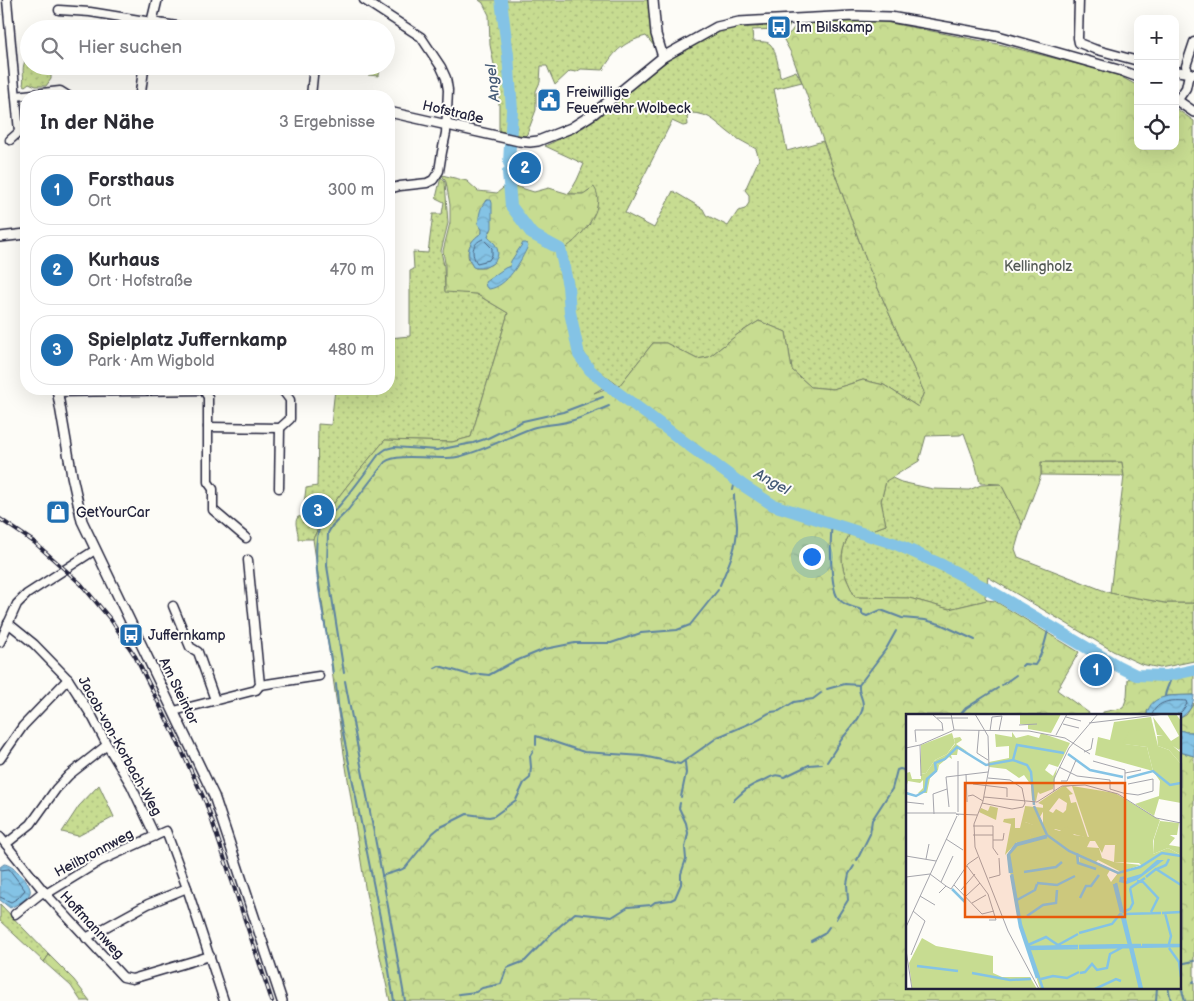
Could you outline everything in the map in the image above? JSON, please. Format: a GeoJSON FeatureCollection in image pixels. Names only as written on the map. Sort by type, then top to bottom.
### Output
{"type":"FeatureCollection","features":[{"type":"Feature","properties":{"kind":"street"},"geometry":{"type":"LineString","coordinates":[[7,0],[19,132],[10,140]]}},
{"type":"Feature","properties":{"kind":"street"},"geometry":{"type":"LineString","coordinates":[[152,20],[156,0]]}},
{"type":"Feature","properties":{"kind":"street"},"geometry":{"type":"LineString","coordinates":[[364,0],[395,20]]}},
{"type":"Feature","properties":{"kind":"street"},"geometry":{"type":"LineString","coordinates":[[653,0],[656,34],[663,56]]}},
{"type":"Feature","properties":{"kind":"street"},"geometry":{"type":"LineString","coordinates":[[1078,0],[1078,41],[1094,49],[1134,60]]}},
{"type":"Feature","properties":{"kind":"street"},"geometry":{"type":"LineString","coordinates":[[59,10],[90,12],[128,20]]}},
{"type":"Feature","properties":{"kind":"street","name":"Hofstraße"},"geometry":{"type":"LineString","coordinates":[[395,113],[519,141],[530,142],[546,139],[582,122],[663,56],[693,39],[718,27],[730,24],[785,19],[870,16],[903,19],[998,36],[1134,76]]}},
{"type":"Feature","properties":{"kind":"street"},"geometry":{"type":"LineString","coordinates":[[395,20],[421,37],[441,67],[446,78],[448,90],[446,124],[439,171],[433,180],[427,183],[395,187]]}},
{"type":"Feature","properties":{"kind":"street"},"geometry":{"type":"LineString","coordinates":[[1192,73],[1186,66],[1194,42]]}},
{"type":"Feature","properties":{"kind":"street"},"geometry":{"type":"LineString","coordinates":[[1079,58],[1094,49]]}},
{"type":"Feature","properties":{"kind":"street"},"geometry":{"type":"LineString","coordinates":[[1179,71],[1192,73]]}},
{"type":"Feature","properties":{"kind":"street"},"geometry":{"type":"LineString","coordinates":[[1179,96],[1186,88],[1192,73]]}},
{"type":"Feature","properties":{"kind":"street"},"geometry":{"type":"LineString","coordinates":[[141,90],[143,75]]}},
{"type":"Feature","properties":{"kind":"street"},"geometry":{"type":"LineString","coordinates":[[312,90],[313,75]]}},
{"type":"Feature","properties":{"kind":"street"},"geometry":{"type":"LineString","coordinates":[[16,96],[20,96]]}},
{"type":"Feature","properties":{"kind":"street"},"geometry":{"type":"LineString","coordinates":[[1179,102],[1194,112]]}},
{"type":"Feature","properties":{"kind":"street"},"geometry":{"type":"LineString","coordinates":[[0,237],[20,235]]}},
{"type":"Feature","properties":{"kind":"street","name":"Am Steintor"},"geometry":{"type":"LineString","coordinates":[[59,395],[72,476],[82,521],[214,796],[282,1001]]}},
{"type":"Feature","properties":{"kind":"street"},"geometry":{"type":"LineString","coordinates":[[207,395],[208,482],[213,489],[213,510],[246,538]]}},
{"type":"Feature","properties":{"kind":"street"},"geometry":{"type":"LineString","coordinates":[[208,427],[280,428],[290,419],[290,400],[286,395]]}},
{"type":"Feature","properties":{"kind":"street"},"geometry":{"type":"LineString","coordinates":[[279,488],[280,428]]}},
{"type":"Feature","properties":{"kind":"street"},"geometry":{"type":"LineString","coordinates":[[0,642],[17,604],[27,594],[95,550]]}},
{"type":"Feature","properties":{"kind":"street"},"geometry":{"type":"LineString","coordinates":[[248,560],[260,685]]}},
{"type":"Feature","properties":{"kind":"street"},"geometry":{"type":"LineString","coordinates":[[173,606],[190,647],[198,652],[215,700]]}},
{"type":"Feature","properties":{"kind":"street","name":"Jacob-von-Korbach-Weg"},"geometry":{"type":"LineString","coordinates":[[8,623],[34,644],[68,679],[93,718],[131,785],[155,836],[166,831],[224,1001]]}},
{"type":"Feature","properties":{"kind":"street"},"geometry":{"type":"LineString","coordinates":[[174,710],[256,690],[260,685],[319,676]]}},
{"type":"Feature","properties":{"kind":"street"},"geometry":{"type":"LineString","coordinates":[[0,759],[24,726],[68,679]]}},
{"type":"Feature","properties":{"kind":"street"},"geometry":{"type":"LineString","coordinates":[[6,844],[31,824],[69,775],[107,745]]}},
{"type":"Feature","properties":{"kind":"street","name":"Heilbronnweg"},"geometry":{"type":"LineString","coordinates":[[45,892],[100,861],[155,836]]}},
{"type":"Feature","properties":{"kind":"street","name":"Hoffmannweg"},"geometry":{"type":"LineString","coordinates":[[0,837],[45,892],[123,977],[132,979],[210,956]]}},
{"type":"Feature","properties":{"kind":"street"},"geometry":{"type":"LineString","coordinates":[[86,938],[148,904],[186,888]]}},
{"type":"Feature","properties":{"kind":"street","name":"Hoffmannweg"},"geometry":{"type":"LineString","coordinates":[[15,914],[45,892]]}},
{"type":"Feature","properties":{"kind":"green space"},"geometry":{"type":"Polygon","coordinates":[[[479,0],[650,0],[650,18],[654,46],[646,36],[638,38],[621,48],[603,70],[581,69],[576,72],[570,71],[555,85],[547,66],[541,66],[540,82],[536,91],[536,110],[527,134],[525,136],[499,131],[499,89],[490,45],[489,15],[483,3],[479,0]]]}},
{"type":"Feature","properties":{"kind":"green space","name":"Kellingholz"},"geometry":{"type":"Polygon","coordinates":[[[880,21],[1003,45],[1116,74],[1134,84],[1134,150],[1179,150],[1179,111],[1194,121],[1194,603],[1165,603],[1110,593],[1124,476],[1122,462],[1041,462],[1041,475],[1022,525],[1001,484],[980,483],[964,433],[960,435],[926,436],[919,461],[886,481],[881,501],[886,525],[869,531],[854,527],[844,546],[842,562],[846,578],[855,597],[909,598],[949,609],[987,600],[995,601],[1079,652],[1057,690],[1089,713],[906,714],[906,988],[1182,988],[1182,753],[1194,756],[1194,1001],[390,1001],[366,893],[313,539],[336,500],[385,440],[452,442],[471,437],[508,313],[476,294],[445,292],[443,251],[450,223],[450,205],[446,182],[442,175],[467,181],[478,191],[497,193],[508,184],[534,192],[549,188],[569,194],[583,194],[594,187],[598,195],[597,205],[589,224],[574,241],[559,252],[576,356],[590,373],[606,386],[594,393],[619,386],[653,343],[666,343],[697,359],[709,357],[738,334],[759,321],[786,332],[792,370],[811,387],[833,389],[863,380],[884,385],[918,407],[924,392],[869,268],[802,82],[783,38],[791,32],[797,23],[880,21]],[[489,200],[485,201],[482,233],[477,236],[469,249],[469,259],[475,268],[484,268],[493,263],[497,251],[488,237],[488,233],[491,231],[489,200]]]}},
{"type":"Feature","properties":{"kind":"green space"},"geometry":{"type":"Polygon","coordinates":[[[791,23],[786,33],[781,37],[778,29],[752,30],[753,41],[767,42],[774,50],[780,77],[796,71],[802,82],[774,89],[787,151],[823,141],[869,268],[924,392],[918,407],[884,385],[863,380],[833,389],[811,387],[792,370],[786,332],[759,321],[738,334],[709,357],[697,359],[666,343],[653,343],[619,386],[591,365],[581,347],[574,315],[565,249],[590,224],[590,189],[584,194],[569,194],[584,164],[545,146],[584,127],[642,79],[694,42],[731,26],[791,23]],[[691,113],[687,116],[688,125],[683,126],[672,121],[625,213],[654,228],[673,191],[703,209],[706,215],[728,226],[738,211],[745,209],[749,203],[749,195],[745,190],[759,159],[756,149],[735,137],[714,120],[691,113]]]}},
{"type":"Feature","properties":{"kind":"green space"},"geometry":{"type":"Polygon","coordinates":[[[24,75],[51,75],[51,79],[46,86],[36,86],[29,83],[25,86],[23,85],[24,75]]]}},
{"type":"Feature","properties":{"kind":"green space"},"geometry":{"type":"Polygon","coordinates":[[[441,177],[445,182],[448,223],[441,251],[445,291],[476,294],[508,313],[471,437],[452,442],[385,440],[336,500],[313,539],[298,539],[297,519],[298,517],[305,516],[307,513],[304,504],[306,488],[317,486],[318,424],[331,425],[334,395],[395,395],[395,337],[410,336],[410,271],[414,269],[413,252],[428,253],[433,214],[442,214],[444,202],[436,198],[441,177]]]}},
{"type":"Feature","properties":{"kind":"green space"},"geometry":{"type":"Polygon","coordinates":[[[1041,462],[1122,462],[1124,476],[1041,475],[1041,462]]]}},
{"type":"Feature","properties":{"kind":"green space"},"geometry":{"type":"Polygon","coordinates":[[[890,477],[901,482],[933,489],[969,490],[981,485],[1001,484],[1022,525],[1015,549],[1018,557],[1110,593],[1165,603],[1194,603],[1194,661],[1160,668],[1141,664],[1113,651],[988,577],[985,597],[987,600],[949,609],[909,598],[855,597],[846,578],[842,562],[844,546],[854,527],[869,531],[886,525],[881,501],[886,481],[890,477]]]}},
{"type":"Feature","properties":{"kind":"green space"},"geometry":{"type":"Polygon","coordinates":[[[1194,670],[1194,695],[1165,696],[1147,711],[1147,714],[1103,714],[1103,712],[1123,708],[1127,697],[1128,679],[1136,675],[1166,676],[1194,670]]]}},
{"type":"Feature","properties":{"kind":"green space"},"geometry":{"type":"Polygon","coordinates":[[[1194,703],[1194,732],[1182,731],[1182,717],[1186,715],[1194,703]]]}},
{"type":"Feature","properties":{"kind":"green space"},"geometry":{"type":"Polygon","coordinates":[[[99,785],[114,817],[78,836],[62,832],[79,806],[99,785]]]}},
{"type":"Feature","properties":{"kind":"green space"},"geometry":{"type":"Polygon","coordinates":[[[0,904],[49,955],[44,962],[0,921],[0,904]]]}},
{"type":"Feature","properties":{"kind":"green space"},"geometry":{"type":"Polygon","coordinates":[[[49,955],[74,980],[90,1001],[81,1001],[71,986],[44,962],[49,955]]]}},
{"type":"Feature","properties":{"kind":"water"},"geometry":{"type":"Polygon","coordinates":[[[487,200],[491,200],[492,203],[492,228],[488,237],[498,251],[492,264],[478,268],[473,267],[469,257],[469,248],[477,236],[482,233],[482,229],[478,224],[481,208],[487,200]]]}},
{"type":"Feature","properties":{"kind":"water"},"geometry":{"type":"Polygon","coordinates":[[[523,243],[526,243],[528,246],[513,272],[502,284],[489,289],[486,287],[485,282],[510,266],[511,261],[523,243]]]}},
{"type":"Feature","properties":{"kind":"water"},"geometry":{"type":"Polygon","coordinates":[[[1194,695],[1193,702],[1186,714],[1182,717],[1182,714],[1147,714],[1153,702],[1172,696],[1194,695]]]}},
{"type":"Feature","properties":{"kind":"water"},"geometry":{"type":"Polygon","coordinates":[[[1182,731],[1194,732],[1194,756],[1182,753],[1182,731]]]}},
{"type":"Feature","properties":{"kind":"water"},"geometry":{"type":"Polygon","coordinates":[[[4,864],[12,867],[21,875],[30,889],[30,893],[26,898],[10,908],[0,900],[0,867],[4,864]]]}},
{"type":"Feature","properties":{"kind":"waterway","name":"Angel"},"geometry":{"type":"LineString","coordinates":[[501,0],[512,110],[509,163]]}},
{"type":"Feature","properties":{"kind":"waterway","name":"Angel"},"geometry":{"type":"LineString","coordinates":[[508,172],[511,206],[532,234],[560,249],[579,355],[590,370],[610,387],[744,486],[773,505],[896,544],[942,565],[1136,675],[1166,676],[1194,670]]}},
{"type":"Feature","properties":{"kind":"waterway","name":"Angel"},"geometry":{"type":"LineString","coordinates":[[611,393],[614,390]]}},
{"type":"Feature","properties":{"kind":"waterway"},"geometry":{"type":"LineString","coordinates":[[333,674],[317,573],[317,535],[322,522],[344,500],[379,454],[386,449],[394,447],[437,450],[473,443],[523,421],[563,412],[603,397]]}},
{"type":"Feature","properties":{"kind":"waterway","name":"Angel"},"geometry":{"type":"LineString","coordinates":[[622,402],[626,399]]}},
{"type":"Feature","properties":{"kind":"waterway"},"geometry":{"type":"LineString","coordinates":[[344,673],[327,566],[328,533],[385,462],[391,459],[409,457],[457,457],[477,451],[532,428],[575,420],[609,406]]}},
{"type":"Feature","properties":{"kind":"waterway"},"geometry":{"type":"LineString","coordinates":[[733,490],[735,481]]}},
{"type":"Feature","properties":{"kind":"waterway"},"geometry":{"type":"LineString","coordinates":[[720,585],[732,557],[735,542],[737,527],[734,495]]}},
{"type":"Feature","properties":{"kind":"waterway"},"geometry":{"type":"LineString","coordinates":[[832,524],[833,584],[840,600],[848,606],[862,610],[862,614],[867,616],[881,610],[902,618],[925,620],[940,624],[975,640]]}},
{"type":"Feature","properties":{"kind":"waterway"},"geometry":{"type":"LineString","coordinates":[[435,668],[439,666],[470,675],[489,675],[511,663],[545,649],[575,643],[611,643],[641,633],[677,630],[690,625],[718,590]]}},
{"type":"Feature","properties":{"kind":"waterway"},"geometry":{"type":"LineString","coordinates":[[1022,666],[1024,664],[1035,665],[1042,651],[1049,626]]}},
{"type":"Feature","properties":{"kind":"waterway"},"geometry":{"type":"LineString","coordinates":[[827,689],[845,684],[859,685],[886,649],[896,631]]}},
{"type":"Feature","properties":{"kind":"waterway"},"geometry":{"type":"LineString","coordinates":[[1165,696],[1172,674]]}},
{"type":"Feature","properties":{"kind":"waterway"},"geometry":{"type":"LineString","coordinates":[[1002,685],[1016,675]]}},
{"type":"Feature","properties":{"kind":"waterway"},"geometry":{"type":"LineString","coordinates":[[345,681],[405,1001]]}},
{"type":"Feature","properties":{"kind":"waterway"},"geometry":{"type":"LineString","coordinates":[[336,684],[339,713],[381,922],[394,1001]]}},
{"type":"Feature","properties":{"kind":"waterway"},"geometry":{"type":"LineString","coordinates":[[827,762],[860,715],[863,702],[859,686]]}},
{"type":"Feature","properties":{"kind":"waterway"},"geometry":{"type":"LineString","coordinates":[[961,714],[966,708],[998,688]]}},
{"type":"Feature","properties":{"kind":"waterway"},"geometry":{"type":"LineString","coordinates":[[536,745],[536,736],[584,752],[643,756],[680,764],[718,737],[771,712],[779,711],[794,702],[813,699],[821,693]]}},
{"type":"Feature","properties":{"kind":"waterway"},"geometry":{"type":"LineString","coordinates":[[382,876],[406,867],[439,828],[467,814],[494,816],[516,800],[524,783],[530,778],[530,756],[533,751]]}},
{"type":"Feature","properties":{"kind":"waterway"},"geometry":{"type":"LineString","coordinates":[[681,797],[686,773],[685,762]]}},
{"type":"Feature","properties":{"kind":"waterway"},"geometry":{"type":"LineString","coordinates":[[733,801],[750,787],[773,776],[784,777],[809,765],[822,764]]}},
{"type":"Feature","properties":{"kind":"waterway"},"geometry":{"type":"LineString","coordinates":[[857,860],[870,834],[872,820],[892,789],[897,770],[906,770]]}},
{"type":"Feature","properties":{"kind":"waterway"},"geometry":{"type":"LineString","coordinates":[[459,994],[476,992],[482,988],[501,984],[507,968],[525,961],[553,932],[575,913],[612,917],[628,907],[651,905],[655,902],[675,898],[681,884],[681,874],[686,859],[685,848],[688,833],[686,823],[679,808],[680,803]]}},
{"type":"Feature","properties":{"kind":"waterway"},"geometry":{"type":"LineString","coordinates":[[836,919],[848,900],[847,884],[849,874],[854,866]]}},
{"type":"Feature","properties":{"kind":"waterway"},"geometry":{"type":"LineString","coordinates":[[811,941],[824,934],[829,927]]}},
{"type":"Feature","properties":{"kind":"waterway"},"geometry":{"type":"LineString","coordinates":[[1182,964],[1194,961]]}},
{"type":"Feature","properties":{"kind":"waterway"},"geometry":{"type":"LineString","coordinates":[[1156,1001],[1157,988]]}},
{"type":"Feature","properties":{"kind":"waterway"},"geometry":{"type":"LineString","coordinates":[[1168,988],[1171,1001]]}},
{"type":"Feature","properties":{"kind":"waterway"},"geometry":{"type":"LineString","coordinates":[[1181,988],[1185,1001]]}},
{"type":"Feature","properties":{"kind":"railway"},"geometry":{"type":"LineString","coordinates":[[0,519],[34,542],[81,584],[111,620],[135,656],[206,803],[272,1001]]}},
{"type":"Feature","properties":{"kind":"place","name":"Im Bilskamp"},"geometry":{"type":"Point","coordinates":[779,27]}},
{"type":"Feature","properties":{"kind":"place","name":"Freiwillige Feuerwehr Wolbeck"},"geometry":{"type":"Point","coordinates":[549,100]}},
{"type":"Feature","properties":{"kind":"place","name":"Kurhaus"},"geometry":{"type":"Point","coordinates":[525,168]}},
{"type":"Feature","properties":{"kind":"place","name":"Spielplatz Juffernkamp"},"geometry":{"type":"Point","coordinates":[318,511]}},
{"type":"Feature","properties":{"kind":"place","name":"GetYourCar"},"geometry":{"type":"Point","coordinates":[58,512]}},
{"type":"Feature","properties":{"kind":"place","name":"Juffernkamp"},"geometry":{"type":"Point","coordinates":[131,635]}},
{"type":"Feature","properties":{"kind":"place","name":"Forsthaus"},"geometry":{"type":"Point","coordinates":[1096,670]}}]}
